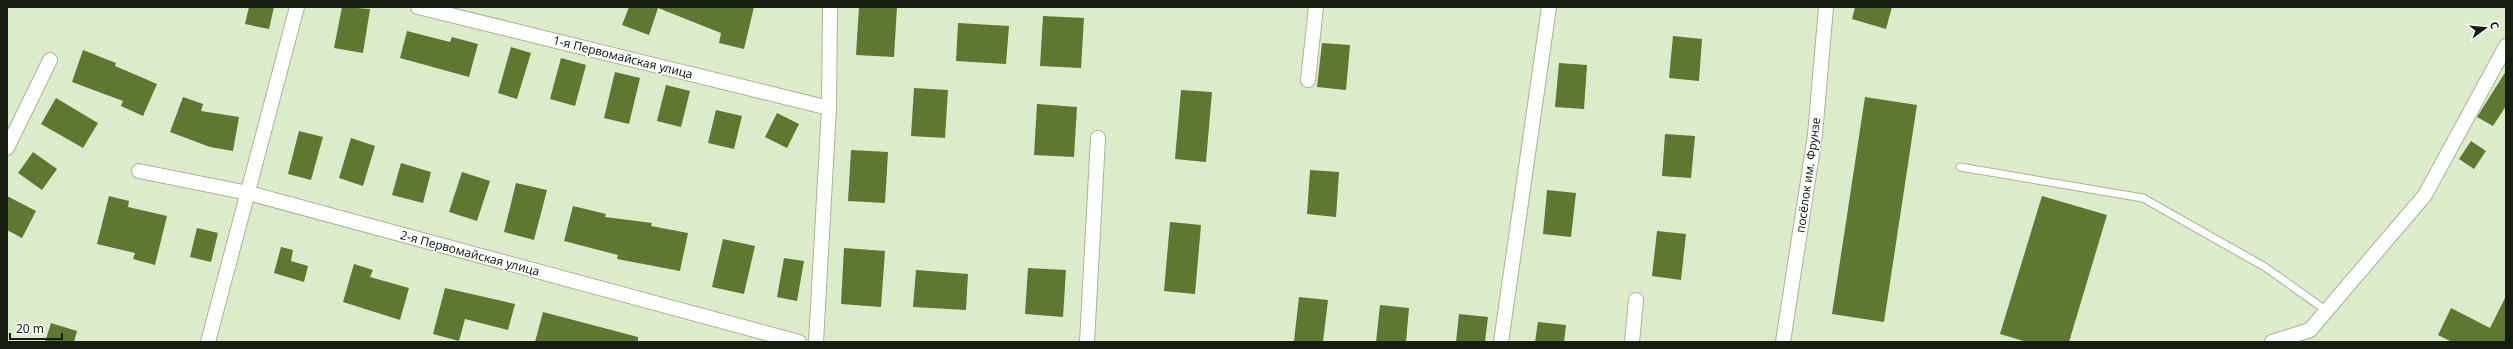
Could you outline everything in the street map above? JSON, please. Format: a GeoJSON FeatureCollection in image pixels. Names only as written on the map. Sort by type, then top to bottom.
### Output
{"type":"FeatureCollection","features":[{"type":"Feature","properties":{"kind":"street"},"geometry":{"type":"LineString","coordinates":[[208,342],[297,7]]}},
{"type":"Feature","properties":{"kind":"street","name":"1-я Первомайская улица"},"geometry":{"type":"LineString","coordinates":[[418,7],[829,108]]}},
{"type":"Feature","properties":{"kind":"street"},"geometry":{"type":"LineString","coordinates":[[816,342],[829,108],[830,7]]}},
{"type":"Feature","properties":{"kind":"street"},"geometry":{"type":"LineString","coordinates":[[1308,80],[1316,7]]}},
{"type":"Feature","properties":{"kind":"street"},"geometry":{"type":"LineString","coordinates":[[1501,342],[1549,7]]}},
{"type":"Feature","properties":{"kind":"street","name":"посёлок им. Фрунзе"},"geometry":{"type":"LineString","coordinates":[[1783,342],[1815,135],[1826,7]]}},
{"type":"Feature","properties":{"kind":"street"},"geometry":{"type":"LineString","coordinates":[[2272,342],[2310,330],[2425,195],[2506,46]]}},
{"type":"Feature","properties":{"kind":"street"},"geometry":{"type":"LineString","coordinates":[[7,148],[50,60]]}},
{"type":"Feature","properties":{"kind":"street"},"geometry":{"type":"LineString","coordinates":[[1087,342],[1098,138]]}},
{"type":"Feature","properties":{"kind":"street","name":"2-я Первомайская улица"},"geometry":{"type":"LineString","coordinates":[[139,171],[248,193],[799,342]]}},
{"type":"Feature","properties":{"kind":"street"},"geometry":{"type":"LineString","coordinates":[[1632,342],[1636,300]]}},
{"type":"Feature","properties":{"kind":"lane"},"geometry":{"type":"LineString","coordinates":[[1960,167],[2143,198],[2265,267],[2327,311]]}},
{"type":"Feature","properties":{"kind":"building"},"geometry":{"type":"Polygon","coordinates":[[[249,7],[274,7],[269,29],[245,24],[249,7]]]}},
{"type":"Feature","properties":{"kind":"building"},"geometry":{"type":"Polygon","coordinates":[[[342,7],[370,9],[363,53],[334,48],[342,7]]]}},
{"type":"Feature","properties":{"kind":"building"},"geometry":{"type":"Polygon","coordinates":[[[629,7],[754,7],[744,49],[719,43],[721,33],[658,8],[649,35],[622,25],[629,7]]]}},
{"type":"Feature","properties":{"kind":"building"},"geometry":{"type":"Polygon","coordinates":[[[859,7],[897,7],[894,57],[856,55],[859,7]]]}},
{"type":"Feature","properties":{"kind":"building"},"geometry":{"type":"Polygon","coordinates":[[[1855,7],[1892,7],[1886,29],[1852,19],[1855,7]]]}},
{"type":"Feature","properties":{"kind":"building"},"geometry":{"type":"Polygon","coordinates":[[[1043,16],[1084,18],[1081,68],[1040,66],[1043,16]]]}},
{"type":"Feature","properties":{"kind":"building"},"geometry":{"type":"Polygon","coordinates":[[[958,23],[1009,26],[1006,64],[956,61],[958,23]]]}},
{"type":"Feature","properties":{"kind":"building"},"geometry":{"type":"Polygon","coordinates":[[[407,31],[450,42],[452,37],[478,44],[469,77],[400,58],[407,31]]]}},
{"type":"Feature","properties":{"kind":"building"},"geometry":{"type":"Polygon","coordinates":[[[1673,36],[1702,39],[1699,81],[1669,78],[1673,36]]]}},
{"type":"Feature","properties":{"kind":"building"},"geometry":{"type":"Polygon","coordinates":[[[1322,43],[1350,45],[1346,90],[1317,87],[1322,43]]]}},
{"type":"Feature","properties":{"kind":"building"},"geometry":{"type":"Polygon","coordinates":[[[511,47],[531,53],[517,99],[498,93],[511,47]]]}},
{"type":"Feature","properties":{"kind":"building"},"geometry":{"type":"Polygon","coordinates":[[[83,50],[116,63],[115,66],[157,84],[143,116],[121,106],[123,101],[72,82],[83,50]]]}},
{"type":"Feature","properties":{"kind":"building"},"geometry":{"type":"Polygon","coordinates":[[[561,58],[586,65],[575,106],[550,99],[561,58]]]}},
{"type":"Feature","properties":{"kind":"building"},"geometry":{"type":"Polygon","coordinates":[[[1559,63],[1587,65],[1584,109],[1555,107],[1559,63]]]}},
{"type":"Feature","properties":{"kind":"building"},"geometry":{"type":"Polygon","coordinates":[[[2506,71],[2506,106],[2493,126],[2477,117],[2506,71]]]}},
{"type":"Feature","properties":{"kind":"building"},"geometry":{"type":"Polygon","coordinates":[[[615,72],[640,78],[629,124],[604,118],[615,72]]]}},
{"type":"Feature","properties":{"kind":"building"},"geometry":{"type":"Polygon","coordinates":[[[666,85],[690,91],[681,127],[657,121],[666,85]]]}},
{"type":"Feature","properties":{"kind":"building"},"geometry":{"type":"Polygon","coordinates":[[[914,88],[948,90],[945,138],[911,136],[914,88]]]}},
{"type":"Feature","properties":{"kind":"building"},"geometry":{"type":"Polygon","coordinates":[[[1181,90],[1212,92],[1206,162],[1175,159],[1181,90]]]}},
{"type":"Feature","properties":{"kind":"building"},"geometry":{"type":"Polygon","coordinates":[[[183,97],[203,104],[201,111],[239,117],[233,151],[210,147],[170,132],[183,97]]]}},
{"type":"Feature","properties":{"kind":"building"},"geometry":{"type":"Polygon","coordinates":[[[1865,97],[1917,105],[1884,322],[1832,314],[1865,97]]]}},
{"type":"Feature","properties":{"kind":"building"},"geometry":{"type":"Polygon","coordinates":[[[56,98],[98,123],[83,148],[41,124],[56,98]]]}},
{"type":"Feature","properties":{"kind":"building"},"geometry":{"type":"Polygon","coordinates":[[[1037,104],[1077,107],[1074,157],[1034,155],[1037,104]]]}},
{"type":"Feature","properties":{"kind":"building"},"geometry":{"type":"Polygon","coordinates":[[[716,110],[742,116],[734,149],[708,143],[716,110]]]}},
{"type":"Feature","properties":{"kind":"building"},"geometry":{"type":"Polygon","coordinates":[[[777,113],[799,124],[787,148],[765,137],[777,113]]]}},
{"type":"Feature","properties":{"kind":"building"},"geometry":{"type":"Polygon","coordinates":[[[299,131],[323,137],[311,180],[288,174],[299,131]]]}},
{"type":"Feature","properties":{"kind":"building"},"geometry":{"type":"Polygon","coordinates":[[[1665,134],[1695,136],[1691,178],[1662,176],[1665,134]]]}},
{"type":"Feature","properties":{"kind":"building"},"geometry":{"type":"Polygon","coordinates":[[[351,138],[375,146],[363,186],[339,178],[351,138]]]}},
{"type":"Feature","properties":{"kind":"building"},"geometry":{"type":"Polygon","coordinates":[[[2471,141],[2486,151],[2474,169],[2459,159],[2471,141]]]}},
{"type":"Feature","properties":{"kind":"building"},"geometry":{"type":"Polygon","coordinates":[[[851,150],[888,152],[885,203],[848,201],[851,150]]]}},
{"type":"Feature","properties":{"kind":"building"},"geometry":{"type":"Polygon","coordinates":[[[33,152],[57,169],[42,190],[18,173],[33,152]]]}},
{"type":"Feature","properties":{"kind":"building"},"geometry":{"type":"Polygon","coordinates":[[[401,163],[431,172],[423,203],[392,195],[401,163]]]}},
{"type":"Feature","properties":{"kind":"building"},"geometry":{"type":"Polygon","coordinates":[[[1310,170],[1339,172],[1336,217],[1307,214],[1310,170]]]}},
{"type":"Feature","properties":{"kind":"building"},"geometry":{"type":"Polygon","coordinates":[[[462,172],[490,181],[477,221],[449,212],[462,172]]]}},
{"type":"Feature","properties":{"kind":"building"},"geometry":{"type":"Polygon","coordinates":[[[516,183],[547,190],[534,240],[504,232],[516,183]]]}},
{"type":"Feature","properties":{"kind":"building"},"geometry":{"type":"Polygon","coordinates":[[[1547,190],[1576,193],[1571,237],[1543,234],[1547,190]]]}},
{"type":"Feature","properties":{"kind":"building"},"geometry":{"type":"Polygon","coordinates":[[[7,196],[36,211],[22,238],[7,230],[7,196]]]}},
{"type":"Feature","properties":{"kind":"building"},"geometry":{"type":"Polygon","coordinates":[[[109,196],[129,201],[128,207],[167,216],[155,265],[133,259],[135,253],[97,244],[109,196]]]}},
{"type":"Feature","properties":{"kind":"building"},"geometry":{"type":"Polygon","coordinates":[[[2042,196],[2107,215],[2069,342],[2027,342],[2000,334],[2042,196]]]}},
{"type":"Feature","properties":{"kind":"building"},"geometry":{"type":"Polygon","coordinates":[[[573,206],[606,214],[605,217],[652,223],[651,226],[688,233],[680,271],[617,259],[618,255],[564,241],[573,206]]]}},
{"type":"Feature","properties":{"kind":"building"},"geometry":{"type":"Polygon","coordinates":[[[1170,222],[1201,225],[1195,294],[1164,291],[1170,222]]]}},
{"type":"Feature","properties":{"kind":"building"},"geometry":{"type":"Polygon","coordinates":[[[197,228],[218,233],[211,262],[190,257],[197,228]]]}},
{"type":"Feature","properties":{"kind":"building"},"geometry":{"type":"Polygon","coordinates":[[[1657,231],[1686,234],[1681,280],[1652,276],[1657,231]]]}},
{"type":"Feature","properties":{"kind":"building"},"geometry":{"type":"Polygon","coordinates":[[[723,239],[755,246],[744,294],[712,287],[723,239]]]}},
{"type":"Feature","properties":{"kind":"building"},"geometry":{"type":"Polygon","coordinates":[[[281,247],[293,250],[291,261],[308,266],[304,282],[274,273],[281,247]]]}},
{"type":"Feature","properties":{"kind":"building"},"geometry":{"type":"Polygon","coordinates":[[[844,248],[885,251],[881,307],[841,304],[844,248]]]}},
{"type":"Feature","properties":{"kind":"building"},"geometry":{"type":"Polygon","coordinates":[[[784,258],[804,261],[797,301],[777,297],[784,258]]]}},
{"type":"Feature","properties":{"kind":"building"},"geometry":{"type":"Polygon","coordinates":[[[354,264],[373,270],[370,277],[409,288],[400,320],[343,302],[354,264]]]}},
{"type":"Feature","properties":{"kind":"building"},"geometry":{"type":"Polygon","coordinates":[[[1028,268],[1066,270],[1063,317],[1025,314],[1028,268]]]}},
{"type":"Feature","properties":{"kind":"building"},"geometry":{"type":"Polygon","coordinates":[[[916,270],[968,274],[966,310],[913,307],[916,270]]]}},
{"type":"Feature","properties":{"kind":"building"},"geometry":{"type":"Polygon","coordinates":[[[445,288],[515,304],[508,330],[465,319],[459,341],[433,334],[445,288]]]}},
{"type":"Feature","properties":{"kind":"building"},"geometry":{"type":"Polygon","coordinates":[[[2506,296],[2506,342],[2452,342],[2438,335],[2451,308],[2490,328],[2506,296]]]}},
{"type":"Feature","properties":{"kind":"building"},"geometry":{"type":"Polygon","coordinates":[[[1299,297],[1328,300],[1323,342],[1294,341],[1299,297]]]}},
{"type":"Feature","properties":{"kind":"building"},"geometry":{"type":"Polygon","coordinates":[[[1380,305],[1409,308],[1406,342],[1376,342],[1380,305]]]}},
{"type":"Feature","properties":{"kind":"building"},"geometry":{"type":"Polygon","coordinates":[[[543,312],[638,337],[638,342],[535,342],[543,312]]]}},
{"type":"Feature","properties":{"kind":"building"},"geometry":{"type":"Polygon","coordinates":[[[1459,314],[1488,317],[1485,342],[1456,342],[1459,314]]]}},
{"type":"Feature","properties":{"kind":"building"},"geometry":{"type":"Polygon","coordinates":[[[1538,322],[1566,325],[1564,342],[1535,342],[1538,322]]]}},
{"type":"Feature","properties":{"kind":"building"},"geometry":{"type":"Polygon","coordinates":[[[51,323],[77,331],[74,342],[45,342],[51,323]]]}}]}
